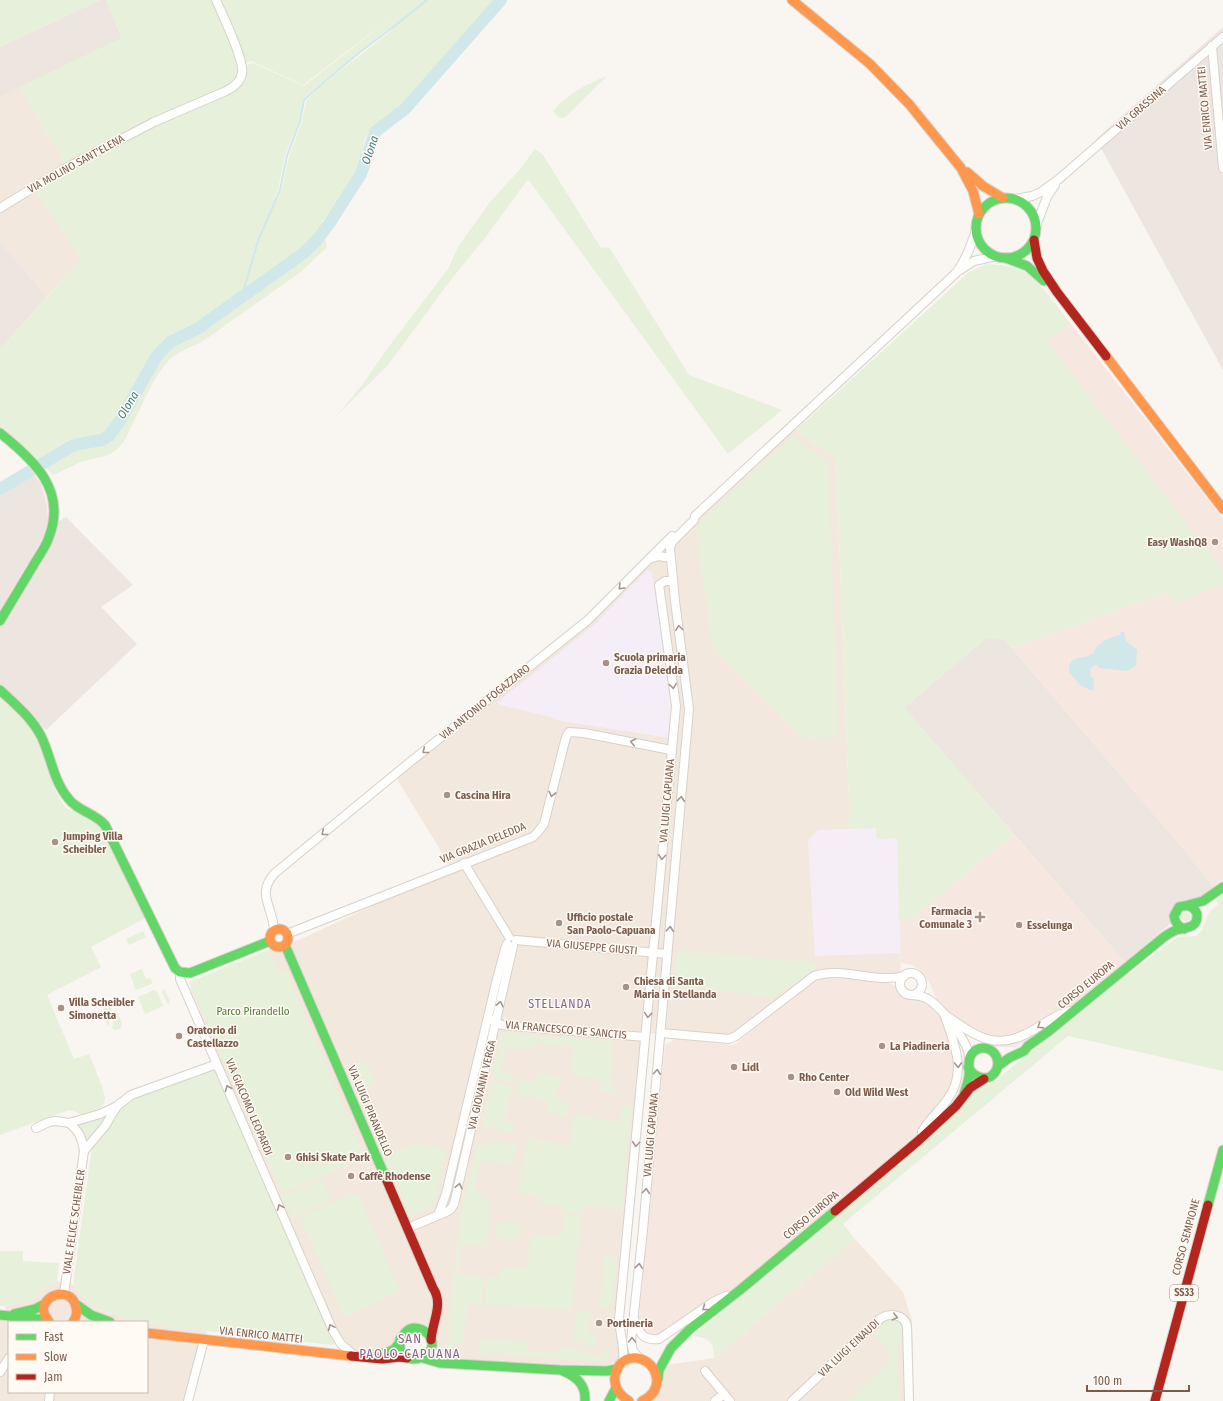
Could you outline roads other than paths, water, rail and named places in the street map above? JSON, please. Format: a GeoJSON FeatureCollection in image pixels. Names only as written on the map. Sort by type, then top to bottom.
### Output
{"type":"FeatureCollection","features":[{"type":"Feature","properties":{"kind":"main road"},"geometry":{"type":"LineString","coordinates":[[792,0],[870,64],[909,104],[961,168],[973,191],[980,214]]}},
{"type":"Feature","properties":{"kind":"main road"},"geometry":{"type":"LineString","coordinates":[[961,168],[983,186],[1003,198]]}},
{"type":"Feature","properties":{"kind":"main road"},"geometry":{"type":"LineString","coordinates":[[1057,292],[1031,269],[1016,260],[996,256],[983,246],[976,230],[977,220],[984,207],[993,201],[1003,198],[1015,199],[1029,208],[1033,214],[1036,226],[1034,240],[1036,254],[1041,268],[1057,292],[1223,509]]}},
{"type":"Feature","properties":{"kind":"main road"},"geometry":{"type":"LineString","coordinates":[[1006,258],[1021,254],[1034,240]]}},
{"type":"Feature","properties":{"kind":"main road"},"geometry":{"type":"LineString","coordinates":[[0,433],[28,456],[44,475],[51,492],[54,518],[52,531],[0,620]]}},
{"type":"Feature","properties":{"kind":"main road","name":"VIA GIACOMO LEOPARDI"},"geometry":{"type":"LineString","coordinates":[[0,690],[37,728],[64,794],[71,803],[100,818],[105,825],[155,926],[171,962],[180,972]]}},
{"type":"Feature","properties":{"kind":"main road"},"geometry":{"type":"LineString","coordinates":[[1211,897],[1202,908],[1197,921],[1191,928],[1184,929],[1176,924],[1174,916],[1175,911],[1179,907],[1201,903],[1223,887]]}},
{"type":"Feature","properties":{"kind":"main road"},"geometry":{"type":"LineString","coordinates":[[1188,905],[1196,910],[1197,921]]}},
{"type":"Feature","properties":{"kind":"main road","name":"CORSO EUROPA"},"geometry":{"type":"LineString","coordinates":[[1158,941],[1170,927],[1174,916]]}},
{"type":"Feature","properties":{"kind":"main road"},"geometry":{"type":"LineString","coordinates":[[280,929],[287,934],[288,940],[285,945],[276,947],[270,941],[270,935],[274,930],[280,929]]}},
{"type":"Feature","properties":{"kind":"main road","name":"CORSO EUROPA"},"geometry":{"type":"LineString","coordinates":[[998,1066],[1024,1050],[1158,941],[1173,932],[1184,929]]}},
{"type":"Feature","properties":{"kind":"main road"},"geometry":{"type":"LineString","coordinates":[[180,972],[194,972],[270,941]]}},
{"type":"Feature","properties":{"kind":"main road","name":"VIA LUIGI PIRANDELLO"},"geometry":{"type":"LineString","coordinates":[[285,945],[433,1288],[436,1290],[438,1299],[436,1316],[431,1332],[431,1342]]}},
{"type":"Feature","properties":{"kind":"main road","name":"CORSO EUROPA"},"geometry":{"type":"LineString","coordinates":[[988,1050],[1003,1053],[1028,1046]]}},
{"type":"Feature","properties":{"kind":"main road"},"geometry":{"type":"LineString","coordinates":[[988,1050],[996,1056],[998,1066],[995,1073],[984,1079],[976,1077],[970,1071],[968,1063],[974,1051],[988,1050]]}},
{"type":"Feature","properties":{"kind":"main road","name":"CORSO EUROPA"},"geometry":{"type":"LineString","coordinates":[[963,1096],[968,1079],[968,1063]]}},
{"type":"Feature","properties":{"kind":"main road","name":"CORSO EUROPA"},"geometry":{"type":"LineString","coordinates":[[620,1366],[633,1358],[653,1361],[660,1357],[690,1329],[740,1290],[918,1141],[956,1106],[963,1096],[976,1083],[984,1079]]}},
{"type":"Feature","properties":{"kind":"main road","name":"CORSO SEMPIONE"},"geometry":{"type":"LineString","coordinates":[[1155,1401],[1223,1150]]}},
{"type":"Feature","properties":{"kind":"main road"},"geometry":{"type":"LineString","coordinates":[[431,1342],[429,1352],[423,1358],[418,1360],[408,1358],[404,1355],[400,1348],[400,1339],[408,1329],[418,1328],[427,1321],[431,1291],[433,1288]]}},
{"type":"Feature","properties":{"kind":"main road"},"geometry":{"type":"LineString","coordinates":[[47,1321],[44,1315],[47,1300],[53,1296],[64,1294],[72,1298],[77,1305],[91,1314],[108,1321]]}},
{"type":"Feature","properties":{"kind":"main road"},"geometry":{"type":"LineString","coordinates":[[1,1316],[32,1309],[45,1304]]}},
{"type":"Feature","properties":{"kind":"main road"},"geometry":{"type":"LineString","coordinates":[[74,1321],[77,1314],[77,1305]]}},
{"type":"Feature","properties":{"kind":"main road"},"geometry":{"type":"LineString","coordinates":[[1,1316],[22,1320],[38,1319],[45,1321]]}},
{"type":"Feature","properties":{"kind":"main road"},"geometry":{"type":"LineString","coordinates":[[418,1328],[426,1332],[431,1342],[433,1354],[452,1363]]}},
{"type":"Feature","properties":{"kind":"main road","name":"VIA ENRICO MATTEI"},"geometry":{"type":"LineString","coordinates":[[148,1334],[382,1359],[400,1357],[408,1358]]}},
{"type":"Feature","properties":{"kind":"main road","name":"VIA ENRICO MATTEI"},"geometry":{"type":"LineString","coordinates":[[372,1357],[393,1350],[400,1339]]}},
{"type":"Feature","properties":{"kind":"main road","name":"CORSO EUROPA"},"geometry":{"type":"LineString","coordinates":[[649,1400],[656,1388],[659,1370],[671,1348]]}},
{"type":"Feature","properties":{"kind":"main road"},"geometry":{"type":"LineString","coordinates":[[423,1358],[440,1363],[560,1370],[606,1371],[620,1366]]}},
{"type":"Feature","properties":{"kind":"main road"},"geometry":{"type":"LineString","coordinates":[[644,1360],[653,1367],[658,1379]]}},
{"type":"Feature","properties":{"kind":"main road"},"geometry":{"type":"LineString","coordinates":[[609,1401],[615,1386],[615,1376],[620,1366]]}},
{"type":"Feature","properties":{"kind":"main road"},"geometry":{"type":"LineString","coordinates":[[560,1370],[572,1375],[578,1380],[584,1390],[585,1401]]}},
{"type":"Feature","properties":{"kind":"main road"},"geometry":{"type":"LineString","coordinates":[[590,1371],[608,1378],[620,1395],[629,1401]]}},
{"type":"Feature","properties":{"kind":"street","name":"VIA MOLINO SANT'ELENA"},"geometry":{"type":"LineString","coordinates":[[0,208],[64,169],[154,122],[232,88],[241,78],[243,71],[241,60],[216,0]]}},
{"type":"Feature","properties":{"kind":"street","name":"VIA GRASSINA"},"geometry":{"type":"LineString","coordinates":[[1015,199],[1032,196],[1041,192],[1059,179],[1223,37]]}},
{"type":"Feature","properties":{"kind":"street","name":"VIA ENRICO MATTEI"},"geometry":{"type":"LineString","coordinates":[[1212,46],[1223,168]]}},
{"type":"Feature","properties":{"kind":"street","name":"VIA GRASSINA"},"geometry":{"type":"LineString","coordinates":[[1036,226],[1047,197],[1059,179]]}},
{"type":"Feature","properties":{"kind":"street"},"geometry":{"type":"LineString","coordinates":[[956,273],[965,259],[976,230]]}},
{"type":"Feature","properties":{"kind":"street"},"geometry":{"type":"LineString","coordinates":[[648,559],[659,556],[670,558],[670,548],[672,542],[694,520],[695,516],[956,273],[974,261],[996,256]]}},
{"type":"Feature","properties":{"kind":"street","name":"VIA ANTONIO FOGAZZARO"},"geometry":{"type":"LineString","coordinates":[[274,930],[266,903],[265,892],[269,880],[275,873],[410,762],[588,620],[648,559],[692,517],[695,516]]}},
{"type":"Feature","properties":{"kind":"street","name":"VIA LUIGI CAPUANA"},"geometry":{"type":"LineString","coordinates":[[644,1360],[636,1355],[632,1348],[631,1341],[642,1235],[689,709],[670,558]]}},
{"type":"Feature","properties":{"kind":"street","name":"VIA LUIGI CAPUANA"},"geometry":{"type":"LineString","coordinates":[[620,1366],[624,1348],[620,1333],[619,1319],[676,706],[659,585],[665,581],[673,581]]}},
{"type":"Feature","properties":{"kind":"street","name":"VIA GRAZIA DELEDDA"},"geometry":{"type":"LineString","coordinates":[[287,934],[533,836],[541,828],[547,814],[566,737],[569,732],[584,733],[671,750]]}},
{"type":"Feature","properties":{"kind":"street"},"geometry":{"type":"LineString","coordinates":[[464,864],[511,942]]}},
{"type":"Feature","properties":{"kind":"street","name":"VIA GIUSEPPE GIUSTI"},"geometry":{"type":"LineString","coordinates":[[511,942],[667,954]]}},
{"type":"Feature","properties":{"kind":"street","name":"VIA GIOVANNI VERGA"},"geometry":{"type":"LineString","coordinates":[[408,1228],[438,1214],[446,1194],[473,1077],[492,1020],[505,949],[511,942]]}},
{"type":"Feature","properties":{"kind":"street","name":"VIA GIACOMO LEOPARDI"},"geometry":{"type":"LineString","coordinates":[[180,972],[180,979],[333,1331],[340,1344],[356,1356]]}},
{"type":"Feature","properties":{"kind":"street"},"geometry":{"type":"LineString","coordinates":[[646,1035],[660,1034],[729,1039],[736,1036],[814,976],[824,974],[844,974],[880,979],[894,979],[913,974],[920,979],[933,1002],[959,1034],[968,1051],[968,1063]]}},
{"type":"Feature","properties":{"kind":"street"},"geometry":{"type":"LineString","coordinates":[[903,991],[900,985],[904,976]]}},
{"type":"Feature","properties":{"kind":"street"},"geometry":{"type":"LineString","coordinates":[[880,979],[894,984],[906,994],[921,996],[933,1002]]}},
{"type":"Feature","properties":{"kind":"street"},"geometry":{"type":"LineString","coordinates":[[913,995],[921,989],[920,979]]}},
{"type":"Feature","properties":{"kind":"street"},"geometry":{"type":"LineString","coordinates":[[944,1014],[975,1035],[1000,1041],[1022,1037],[1063,1012],[1075,1010]]}},
{"type":"Feature","properties":{"kind":"street"},"geometry":{"type":"LineString","coordinates":[[918,1141],[924,1128],[952,1093],[957,1077],[958,1057],[944,1014]]}},
{"type":"Feature","properties":{"kind":"street","name":"VIA FRANCESCO DE SANCTIS"},"geometry":{"type":"LineString","coordinates":[[492,1020],[502,1025],[646,1035]]}},
{"type":"Feature","properties":{"kind":"street"},"geometry":{"type":"LineString","coordinates":[[959,1034],[970,1043],[988,1050]]}},
{"type":"Feature","properties":{"kind":"street"},"geometry":{"type":"LineString","coordinates":[[36,1128],[49,1122],[56,1121],[68,1123],[100,1114],[117,1106],[131,1095],[217,1064]]}},
{"type":"Feature","properties":{"kind":"street"},"geometry":{"type":"LineString","coordinates":[[84,1151],[105,1126],[117,1106]]}},
{"type":"Feature","properties":{"kind":"street","name":"VIALE FELICE SCHEIBLER"},"geometry":{"type":"LineString","coordinates":[[64,1294],[84,1151],[79,1133],[68,1123]]}},
{"type":"Feature","properties":{"kind":"street"},"geometry":{"type":"LineString","coordinates":[[628,1233],[636,1232],[642,1235]]}},
{"type":"Feature","properties":{"kind":"street"},"geometry":{"type":"LineString","coordinates":[[623,1286],[626,1290],[631,1290],[637,1284]]}},
{"type":"Feature","properties":{"kind":"street"},"geometry":{"type":"LineString","coordinates":[[634,1319],[641,1334],[645,1338],[653,1340],[659,1339],[713,1302],[740,1290]]}},
{"type":"Feature","properties":{"kind":"street","name":"VIA LUIGI EINAUDI"},"geometry":{"type":"LineString","coordinates":[[792,1401],[881,1318],[890,1315],[899,1316],[906,1322],[907,1326],[909,1401]]}},
{"type":"Feature","properties":{"kind":"street"},"geometry":{"type":"LineString","coordinates":[[188,1401],[204,1340]]}},
{"type":"Feature","properties":{"kind":"street"},"geometry":{"type":"LineString","coordinates":[[0,1372],[8,1360]]}},
{"type":"Feature","properties":{"kind":"street"},"geometry":{"type":"LineString","coordinates":[[705,1371],[730,1401]]}},
{"type":"Feature","properties":{"kind":"street"},"geometry":{"type":"LineString","coordinates":[[715,1401],[724,1394]]}},
{"type":"Feature","properties":{"kind":"water"},"geometry":{"type":"Polygon","coordinates":[[[1121,632],[1124,632],[1126,641],[1137,650],[1136,666],[1127,671],[1099,668],[1094,665],[1090,670],[1090,675],[1094,679],[1093,691],[1081,686],[1069,672],[1071,662],[1073,660],[1091,655],[1101,643],[1120,635],[1121,632]]]}},
{"type":"Feature","properties":{"kind":"waterway","name":"Olona"},"geometry":{"type":"LineString","coordinates":[[241,299],[258,241],[280,190],[287,156],[300,121],[304,100],[360,52],[427,0]]}},
{"type":"Feature","properties":{"kind":"waterway","name":"Olona"},"geometry":{"type":"LineString","coordinates":[[0,489],[72,446],[102,440],[109,436],[121,419],[156,357],[170,342],[197,329],[305,252],[317,240],[329,224],[361,174],[375,132],[405,109],[501,0]]}},
{"type":"Feature","properties":{"kind":"place","name":"Easy WashQ8"},"geometry":{"type":"Point","coordinates":[1215,542]}},
{"type":"Feature","properties":{"kind":"place","name":"Scuola primaria Grazia Deledda"},"geometry":{"type":"Point","coordinates":[606,663]}},
{"type":"Feature","properties":{"kind":"place","name":"Cascina Hira"},"geometry":{"type":"Point","coordinates":[447,795]}},
{"type":"Feature","properties":{"kind":"place","name":"Jumping Villa Scheibler"},"geometry":{"type":"Point","coordinates":[55,842]}},
{"type":"Feature","properties":{"kind":"place","name":"Farmacia Comunale 3"},"geometry":{"type":"Point","coordinates":[980,917]}},
{"type":"Feature","properties":{"kind":"place","name":"Ufficio postale San Paolo-Capuana"},"geometry":{"type":"Point","coordinates":[559,923]}},
{"type":"Feature","properties":{"kind":"place","name":"Esselunga"},"geometry":{"type":"Point","coordinates":[1019,925]}},
{"type":"Feature","properties":{"kind":"place","name":"Chiesa di Santa Maria in Stellanda"},"geometry":{"type":"Point","coordinates":[626,987]}},
{"type":"Feature","properties":{"kind":"place","name":"Villa Scheibler Simonetta"},"geometry":{"type":"Point","coordinates":[61,1008]}},
{"type":"Feature","properties":{"kind":"place","name":"Oratorio di Castellazzo"},"geometry":{"type":"Point","coordinates":[179,1036]}},
{"type":"Feature","properties":{"kind":"place","name":"La Piadineria"},"geometry":{"type":"Point","coordinates":[882,1046]}},
{"type":"Feature","properties":{"kind":"place","name":"Lidl"},"geometry":{"type":"Point","coordinates":[734,1067]}},
{"type":"Feature","properties":{"kind":"place","name":"Rho Center"},"geometry":{"type":"Point","coordinates":[791,1077]}},
{"type":"Feature","properties":{"kind":"place","name":"Old Wild West"},"geometry":{"type":"Point","coordinates":[837,1092]}},
{"type":"Feature","properties":{"kind":"place","name":"Ghisi Skate Park"},"geometry":{"type":"Point","coordinates":[288,1157]}},
{"type":"Feature","properties":{"kind":"place","name":"Caffè Rhodense"},"geometry":{"type":"Point","coordinates":[351,1176]}},
{"type":"Feature","properties":{"kind":"place","name":"Portineria"},"geometry":{"type":"Point","coordinates":[599,1323]}},
{"type":"Feature","properties":{"kind":"district","name":"STELLANDA"},"geometry":{"type":"Point","coordinates":[560,1004]}},
{"type":"Feature","properties":{"kind":"district","name":"SAN PAOLO-CAPUANA"},"geometry":{"type":"Point","coordinates":[410,1346]}},
{"type":"Feature","properties":{"kind":"park label","name":"Parco Pirandello"},"geometry":{"type":"Point","coordinates":[253,1011]}}]}
